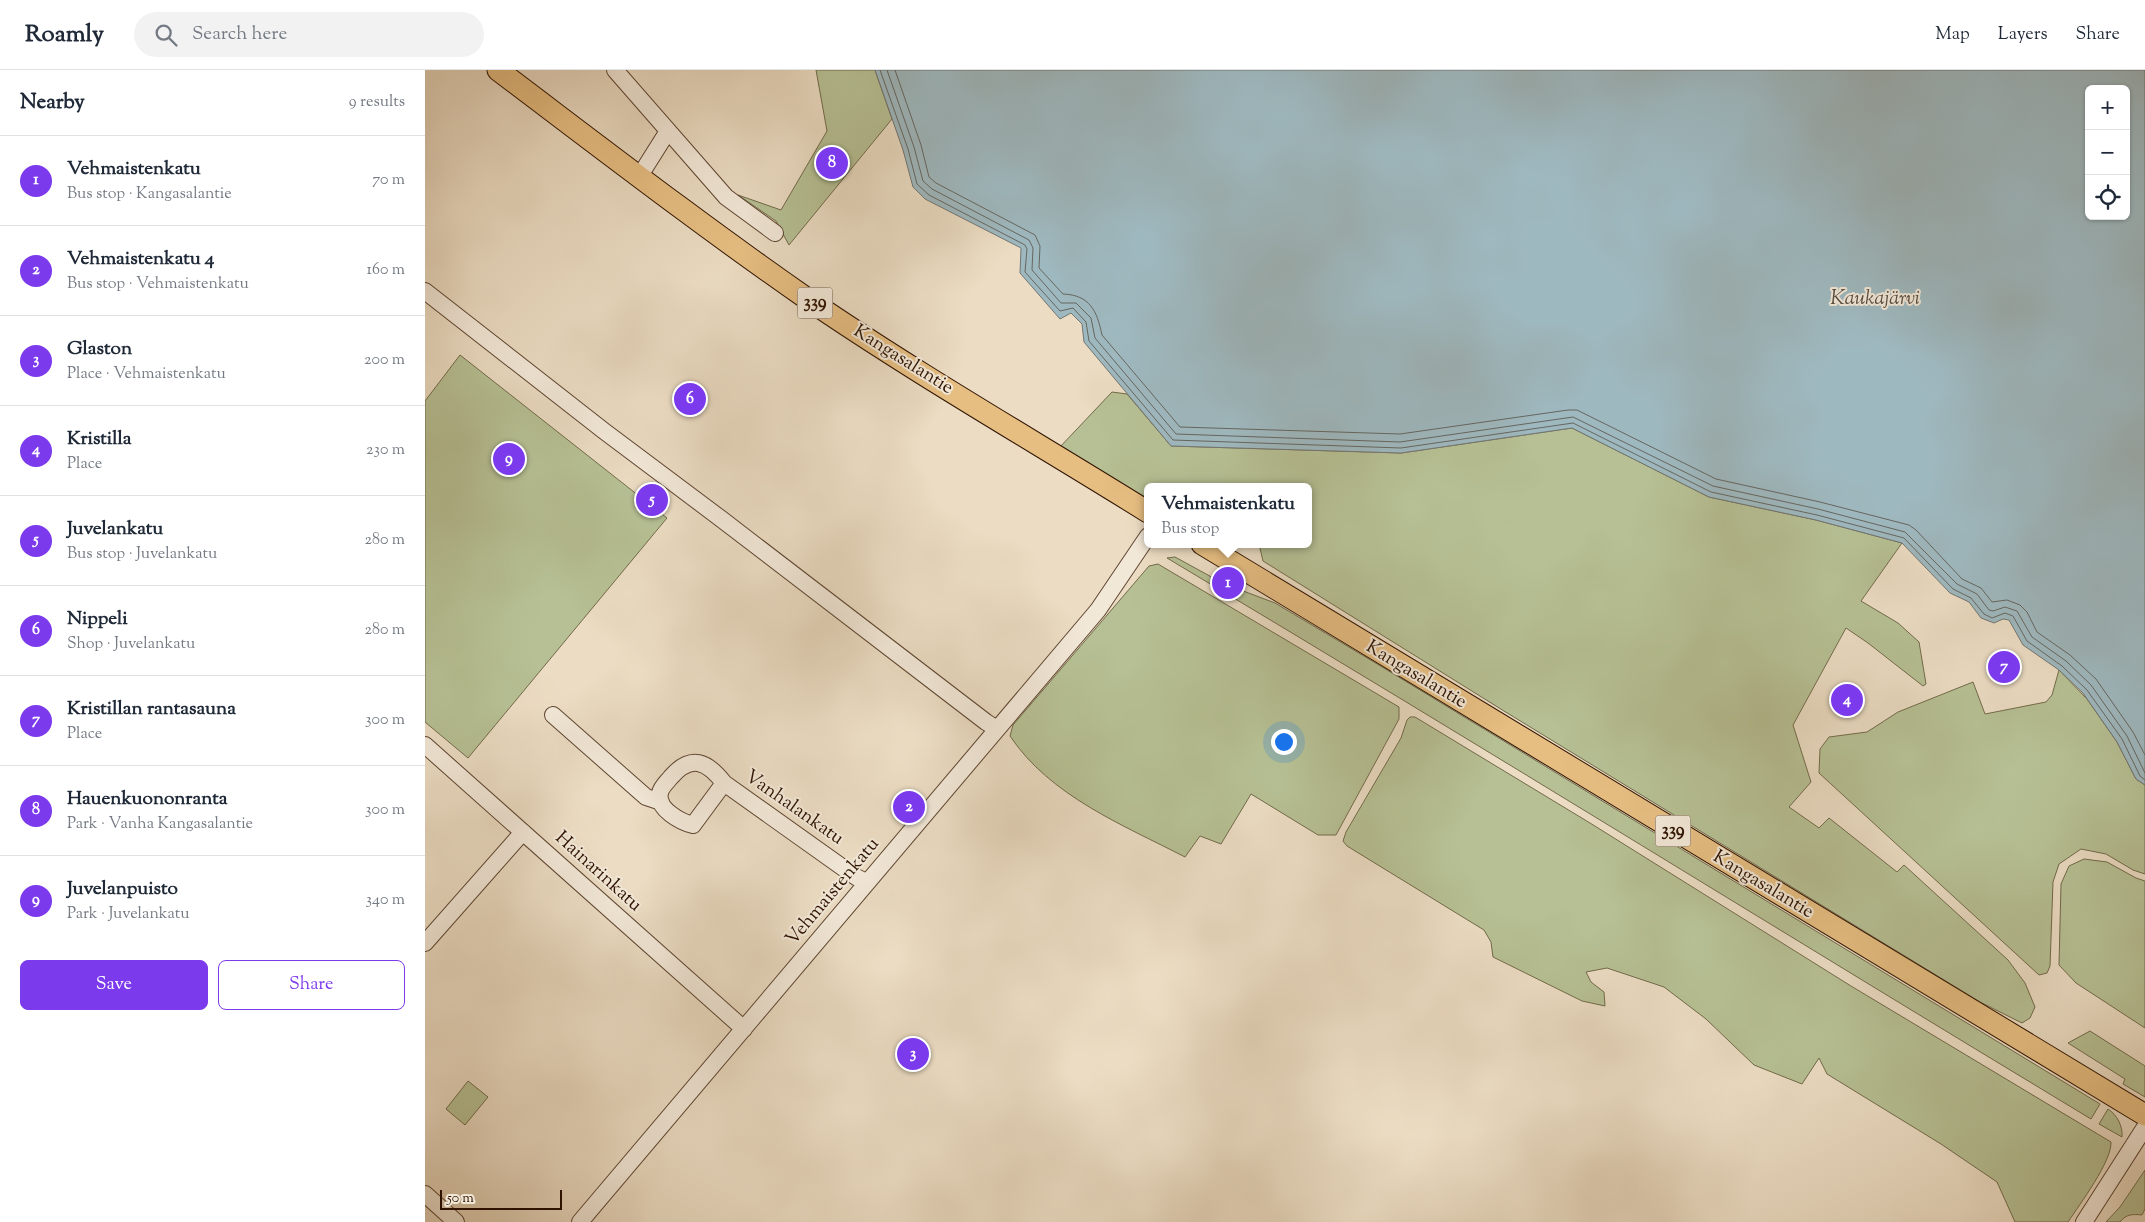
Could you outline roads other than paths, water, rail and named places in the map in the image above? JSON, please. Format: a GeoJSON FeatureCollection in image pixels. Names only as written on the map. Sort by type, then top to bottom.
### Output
{"type":"FeatureCollection","features":[{"type":"Feature","properties":{"kind":"main road","name":"Kangasalantie"},"geometry":{"type":"LineString","coordinates":[[498,70],[639,176],[840,320],[1144,510]]}},
{"type":"Feature","properties":{"kind":"main road","name":"Kangasalantie"},"geometry":{"type":"LineString","coordinates":[[1209,548],[2145,1115]]}},
{"type":"Feature","properties":{"kind":"street"},"geometry":{"type":"LineString","coordinates":[[615,70],[726,197],[775,233]]}},
{"type":"Feature","properties":{"kind":"street"},"geometry":{"type":"LineString","coordinates":[[639,176],[668,132]]}},
{"type":"Feature","properties":{"kind":"street"},"geometry":{"type":"LineString","coordinates":[[425,291],[604,431],[997,729]]}},
{"type":"Feature","properties":{"kind":"street","name":"Vehmaistenkatu"},"geometry":{"type":"LineString","coordinates":[[580,1222],[1098,610],[1144,542]]}},
{"type":"Feature","properties":{"kind":"street"},"geometry":{"type":"LineString","coordinates":[[553,715],[646,797],[661,802]]}},
{"type":"Feature","properties":{"kind":"street","name":"Hainarinkatu"},"geometry":{"type":"LineString","coordinates":[[425,745],[744,1029]]}},
{"type":"Feature","properties":{"kind":"street","name":"Vanhalankatu"},"geometry":{"type":"LineString","coordinates":[[724,783],[693,825],[674,818],[661,802],[659,794],[663,786],[683,765],[693,762],[713,768],[724,783],[866,882]]}},
{"type":"Feature","properties":{"kind":"street"},"geometry":{"type":"LineString","coordinates":[[425,943],[523,832]]}},
{"type":"Feature","properties":{"kind":"street"},"geometry":{"type":"LineString","coordinates":[[2084,1222],[2145,1127]]}},
{"type":"Feature","properties":{"kind":"street"},"geometry":{"type":"LineString","coordinates":[[425,1194],[455,1222]]}},
{"type":"Feature","properties":{"kind":"water","name":"Kaukajärvi"},"geometry":{"type":"Polygon","coordinates":[[[875,70],[2145,70],[2145,785],[2136,779],[2117,742],[2083,693],[2059,670],[2023,645],[2009,620],[2003,619],[1994,623],[1981,618],[1969,602],[1950,593],[1902,543],[1816,520],[1709,497],[1572,428],[1401,453],[1171,446],[1084,342],[1082,324],[1071,313],[1060,319],[1020,273],[1021,248],[925,199],[913,187],[903,150],[875,70]]]}},
{"type":"Feature","properties":{"kind":"place","name":"Hauenkuononranta"},"geometry":{"type":"Point","coordinates":[832,163]}},
{"type":"Feature","properties":{"kind":"place","name":"Nippeli"},"geometry":{"type":"Point","coordinates":[690,399]}},
{"type":"Feature","properties":{"kind":"place","name":"Juvelanpuisto"},"geometry":{"type":"Point","coordinates":[509,459]}},
{"type":"Feature","properties":{"kind":"place","name":"Juvelankatu"},"geometry":{"type":"Point","coordinates":[652,500]}},
{"type":"Feature","properties":{"kind":"place","name":"Vehmaistenkatu"},"geometry":{"type":"Point","coordinates":[1228,583]}},
{"type":"Feature","properties":{"kind":"place","name":"Kristillan rantasauna"},"geometry":{"type":"Point","coordinates":[2004,667]}},
{"type":"Feature","properties":{"kind":"place","name":"Kristilla"},"geometry":{"type":"Point","coordinates":[1847,700]}},
{"type":"Feature","properties":{"kind":"place","name":"Vehmaistenkatu 4"},"geometry":{"type":"Point","coordinates":[909,807]}},
{"type":"Feature","properties":{"kind":"place","name":"Glaston"},"geometry":{"type":"Point","coordinates":[913,1054]}}]}
